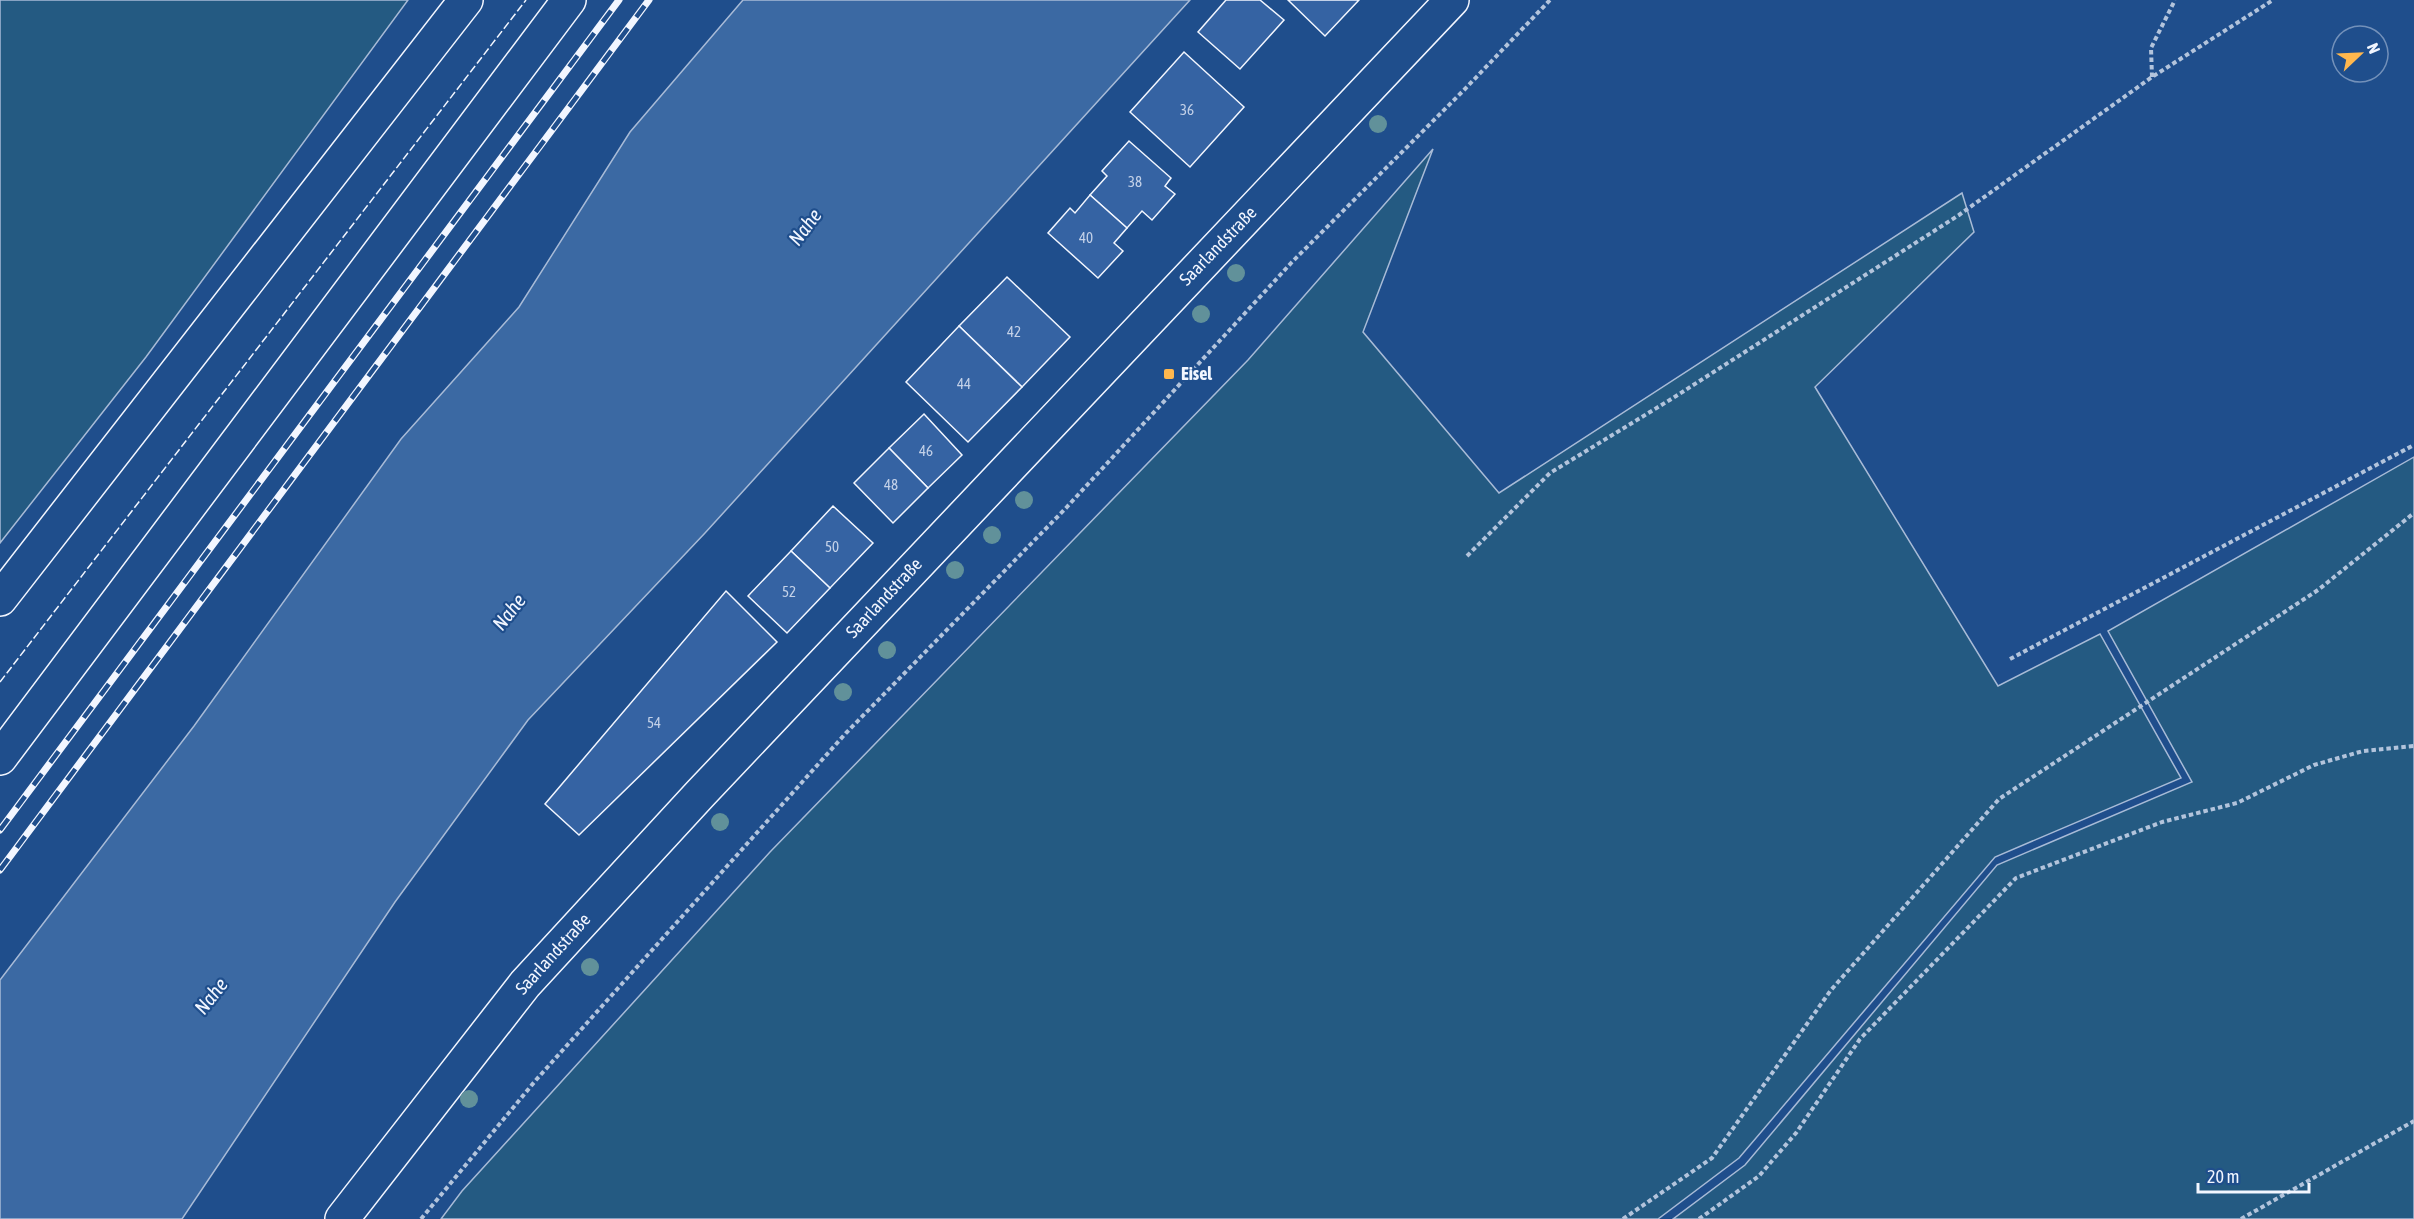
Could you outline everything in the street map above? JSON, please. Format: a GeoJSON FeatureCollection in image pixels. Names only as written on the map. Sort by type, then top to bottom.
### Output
{"type":"FeatureCollection","features":[{"type":"Feature","properties":{"kind":"main road"},"geometry":{"type":"LineString","coordinates":[[0,599],[466,0]]}},
{"type":"Feature","properties":{"kind":"main road"},"geometry":{"type":"LineString","coordinates":[[0,758],[569,0]]}},
{"type":"Feature","properties":{"kind":"main road","name":"Saarlandstraße"},"geometry":{"type":"LineString","coordinates":[[342,1219],[525,984],[764,725],[1452,0]]}},
{"type":"Feature","properties":{"kind":"path"},"geometry":{"type":"LineString","coordinates":[[421,1219],[536,1080],[846,733],[1066,508],[1292,262],[1464,90],[1550,0]]}},
{"type":"Feature","properties":{"kind":"path"},"geometry":{"type":"LineString","coordinates":[[2152,77],[2151,48],[2175,0]]}},
{"type":"Feature","properties":{"kind":"path"},"geometry":{"type":"LineString","coordinates":[[1467,556],[1550,473],[1959,215],[2152,77],[2273,0]]}},
{"type":"Feature","properties":{"kind":"path"},"geometry":{"type":"LineString","coordinates":[[2010,659],[2414,445]]}},
{"type":"Feature","properties":{"kind":"path"},"geometry":{"type":"LineString","coordinates":[[1623,1219],[1712,1158],[1831,990],[1999,799],[2318,590],[2414,513]]}},
{"type":"Feature","properties":{"kind":"path"},"geometry":{"type":"LineString","coordinates":[[1699,1219],[1759,1176],[1796,1133],[1860,1039],[2016,878],[2162,822],[2237,803],[2314,765],[2363,751],[2414,746]]}},
{"type":"Feature","properties":{"kind":"path"},"geometry":{"type":"LineString","coordinates":[[2241,1219],[2414,1120]]}},
{"type":"Feature","properties":{"kind":"shaded area"},"geometry":{"type":"Polygon","coordinates":[[[0,0],[408,0],[146,357],[0,543],[0,0]]]}},
{"type":"Feature","properties":{"kind":"shaded area"},"geometry":{"type":"Polygon","coordinates":[[[1433,149],[1363,332],[1499,493],[1962,193],[1974,232],[1815,387],[1998,686],[2100,634],[2181,778],[1995,857],[1739,1158],[1658,1219],[441,1219],[462,1191],[770,852],[1248,360],[1433,149]]]}},
{"type":"Feature","properties":{"kind":"shaded area"},"geometry":{"type":"Polygon","coordinates":[[[2414,457],[2414,1219],[1673,1219],[1745,1165],[1997,865],[2192,782],[2108,631],[2414,457]]]}},
{"type":"Feature","properties":{"kind":"water","name":"Nahe"},"geometry":{"type":"Polygon","coordinates":[[[743,0],[1190,0],[705,533],[528,720],[395,902],[182,1219],[0,1219],[0,980],[194,726],[401,439],[519,307],[630,132],[743,0]]]}},
{"type":"Feature","properties":{"kind":"building"},"geometry":{"type":"Polygon","coordinates":[[[1226,0],[1260,0],[1284,20],[1240,69],[1198,32],[1226,0]]]}},
{"type":"Feature","properties":{"kind":"building"},"geometry":{"type":"Polygon","coordinates":[[[1288,0],[1359,0],[1325,36],[1288,0]]]}},
{"type":"Feature","properties":{"kind":"building"},"geometry":{"type":"Polygon","coordinates":[[[1184,52],[1244,107],[1190,167],[1130,112],[1184,52]]]}},
{"type":"Feature","properties":{"kind":"building"},"geometry":{"type":"Polygon","coordinates":[[[1129,141],[1171,178],[1165,186],[1175,194],[1152,220],[1142,211],[1127,228],[1090,195],[1107,176],[1102,171],[1129,141]]]}},
{"type":"Feature","properties":{"kind":"building"},"geometry":{"type":"Polygon","coordinates":[[[1090,195],[1127,228],[1114,243],[1123,251],[1098,278],[1048,233],[1070,208],[1075,213],[1090,195]]]}},
{"type":"Feature","properties":{"kind":"building"},"geometry":{"type":"Polygon","coordinates":[[[1007,277],[1070,337],[1022,387],[959,326],[1007,277]]]}},
{"type":"Feature","properties":{"kind":"building"},"geometry":{"type":"Polygon","coordinates":[[[959,326],[1022,387],[968,442],[906,382],[959,326]]]}},
{"type":"Feature","properties":{"kind":"building"},"geometry":{"type":"Polygon","coordinates":[[[924,414],[962,455],[928,488],[889,448],[924,414]]]}},
{"type":"Feature","properties":{"kind":"building"},"geometry":{"type":"Polygon","coordinates":[[[889,448],[928,488],[893,523],[854,483],[889,448]]]}},
{"type":"Feature","properties":{"kind":"building"},"geometry":{"type":"Polygon","coordinates":[[[833,506],[873,543],[830,588],[791,551],[833,506]]]}},
{"type":"Feature","properties":{"kind":"building"},"geometry":{"type":"Polygon","coordinates":[[[791,551],[830,588],[787,633],[748,596],[791,551]]]}},
{"type":"Feature","properties":{"kind":"building"},"geometry":{"type":"Polygon","coordinates":[[[726,591],[777,642],[579,835],[545,804],[726,591]]]}},
{"type":"Feature","properties":{"kind":"railway"},"geometry":{"type":"LineString","coordinates":[[0,830],[619,0]]}},
{"type":"Feature","properties":{"kind":"railway"},"geometry":{"type":"LineString","coordinates":[[0,870],[649,0]]}},
{"type":"Feature","properties":{"kind":"fence"},"geometry":{"type":"LineString","coordinates":[[0,682],[526,0]]}},
{"type":"Feature","properties":{"kind":"place","name":"Eisel"},"geometry":{"type":"Point","coordinates":[1169,374]}}]}
